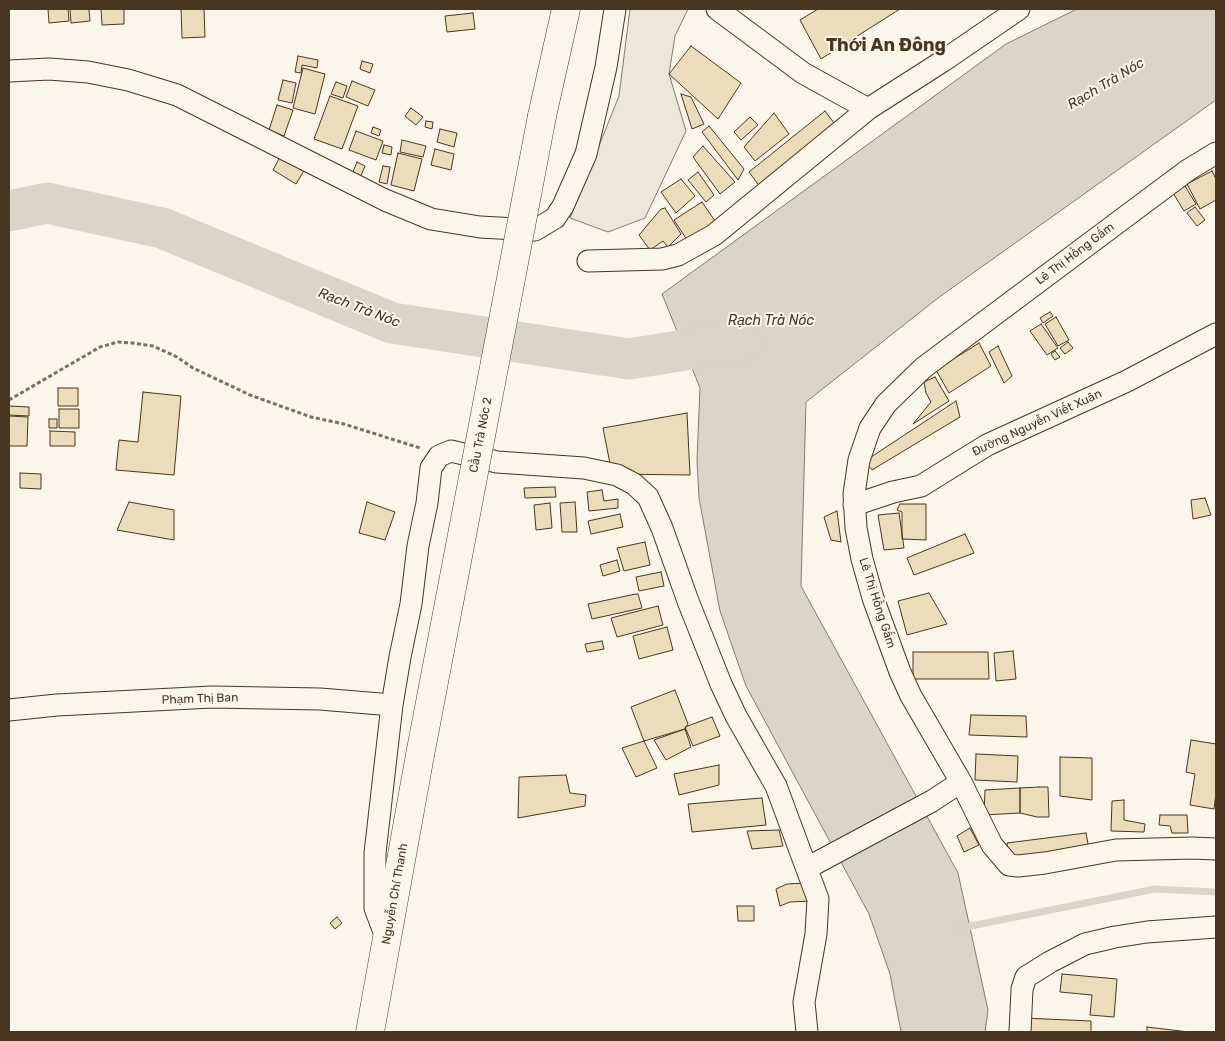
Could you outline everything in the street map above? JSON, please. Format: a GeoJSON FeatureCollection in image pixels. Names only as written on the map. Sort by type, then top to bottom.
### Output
{"type":"FeatureCollection","features":[{"type":"Feature","properties":{"kind":"main road","name":"Cầu Trà Nóc 2"},"geometry":{"type":"LineString","coordinates":[[420,755],[542,116],[566,9]]}},
{"type":"Feature","properties":{"kind":"main road","name":"Nguyễn Chí Thanh"},"geometry":{"type":"LineString","coordinates":[[370,1032],[420,755]]}},
{"type":"Feature","properties":{"kind":"street"},"geometry":{"type":"LineString","coordinates":[[9,71],[49,69],[88,72],[128,80],[177,95],[386,200],[431,219],[480,226],[535,230],[555,218],[563,206],[586,154],[606,67],[615,9]]}},
{"type":"Feature","properties":{"kind":"street"},"geometry":{"type":"LineString","coordinates":[[717,9],[803,73],[868,109]]}},
{"type":"Feature","properties":{"kind":"street"},"geometry":{"type":"LineString","coordinates":[[588,262],[662,259],[678,255],[714,235],[776,187],[868,109],[1020,9]]}},
{"type":"Feature","properties":{"kind":"street","name":"Lê Thị Hồng Gấm"},"geometry":{"type":"LineString","coordinates":[[1216,153],[1180,176],[922,368],[886,404],[870,428],[859,460],[854,494],[856,528],[862,559],[873,598],[900,672],[911,696],[961,782],[992,845],[1009,864],[1018,866],[1045,863],[1116,850],[1216,849]]}},
{"type":"Feature","properties":{"kind":"street","name":"Đường Nguyễn Viết Xuân"},"geometry":{"type":"LineString","coordinates":[[854,505],[893,492],[921,486],[987,445],[1127,381],[1216,334]]}},
{"type":"Feature","properties":{"kind":"street"},"geometry":{"type":"LineString","coordinates":[[387,940],[375,908],[375,853],[392,706],[411,604],[418,546],[427,503],[431,468],[439,456],[451,451],[497,462],[584,468],[616,475],[634,484],[648,497],[662,528],[688,601],[721,684],[736,716],[776,786],[818,899],[816,934],[804,1002],[807,1032]]}},
{"type":"Feature","properties":{"kind":"street","name":"Phạm Thị Ban"},"geometry":{"type":"LineString","coordinates":[[9,710],[57,705],[212,697],[320,699],[392,706]]}},
{"type":"Feature","properties":{"kind":"street"},"geometry":{"type":"LineString","coordinates":[[807,868],[932,801],[961,782]]}},
{"type":"Feature","properties":{"kind":"street"},"geometry":{"type":"LineString","coordinates":[[1020,1032],[1022,989],[1026,977],[1050,962],[1085,944],[1115,937],[1147,932],[1216,927]]}},
{"type":"Feature","properties":{"kind":"path"},"geometry":{"type":"LineString","coordinates":[[9,400],[100,347],[118,342],[132,342],[153,346],[177,357],[193,368],[250,395],[311,417],[382,436],[439,456]]}},
{"type":"Feature","properties":{"kind":"shaded area"},"geometry":{"type":"Polygon","coordinates":[[[630,9],[688,9],[675,36],[669,74],[686,131],[645,218],[608,232],[570,218],[619,96],[630,9]]]}},
{"type":"Feature","properties":{"kind":"water","name":"Rạch Trà Nóc"},"geometry":{"type":"Polygon","coordinates":[[[1077,9],[1216,9],[1216,100],[938,298],[806,402],[801,586],[958,873],[988,1010],[985,1032],[901,1032],[890,974],[869,914],[746,686],[720,611],[699,498],[697,460],[700,388],[662,294],[1006,44],[1077,9]]]}},
{"type":"Feature","properties":{"kind":"building"},"geometry":{"type":"Polygon","coordinates":[[[48,9],[68,9],[69,21],[49,23],[48,9]]]}},
{"type":"Feature","properties":{"kind":"building"},"geometry":{"type":"Polygon","coordinates":[[[70,9],[89,9],[90,21],[71,23],[70,9]]]}},
{"type":"Feature","properties":{"kind":"building"},"geometry":{"type":"Polygon","coordinates":[[[101,9],[124,9],[124,24],[102,25],[101,9]]]}},
{"type":"Feature","properties":{"kind":"building"},"geometry":{"type":"Polygon","coordinates":[[[181,9],[204,9],[205,37],[182,38],[181,9]]]}},
{"type":"Feature","properties":{"kind":"building"},"geometry":{"type":"Polygon","coordinates":[[[818,9],[900,9],[821,59],[800,20],[818,9]]]}},
{"type":"Feature","properties":{"kind":"building"},"geometry":{"type":"Polygon","coordinates":[[[473,13],[475,29],[447,32],[445,16],[473,13]]]}},
{"type":"Feature","properties":{"kind":"building"},"geometry":{"type":"Polygon","coordinates":[[[691,46],[741,83],[718,119],[669,74],[691,46]]]}},
{"type":"Feature","properties":{"kind":"building"},"geometry":{"type":"Polygon","coordinates":[[[298,56],[318,60],[317,68],[302,65],[301,73],[295,72],[298,56]]]}},
{"type":"Feature","properties":{"kind":"building"},"geometry":{"type":"Polygon","coordinates":[[[362,61],[373,64],[370,73],[360,69],[362,61]]]}},
{"type":"Feature","properties":{"kind":"building"},"geometry":{"type":"Polygon","coordinates":[[[303,68],[325,74],[315,114],[293,108],[303,68]]]}},
{"type":"Feature","properties":{"kind":"building"},"geometry":{"type":"Polygon","coordinates":[[[283,80],[296,83],[292,103],[278,100],[283,80]]]}},
{"type":"Feature","properties":{"kind":"building"},"geometry":{"type":"Polygon","coordinates":[[[352,81],[375,90],[368,106],[346,97],[352,81]]]}},
{"type":"Feature","properties":{"kind":"building"},"geometry":{"type":"Polygon","coordinates":[[[336,82],[347,86],[343,98],[331,94],[336,82]]]}},
{"type":"Feature","properties":{"kind":"building"},"geometry":{"type":"Polygon","coordinates":[[[681,94],[691,97],[704,124],[692,129],[681,94]]]}},
{"type":"Feature","properties":{"kind":"building"},"geometry":{"type":"Polygon","coordinates":[[[330,96],[358,106],[342,149],[314,139],[330,96]]]}},
{"type":"Feature","properties":{"kind":"building"},"geometry":{"type":"Polygon","coordinates":[[[277,105],[293,110],[284,136],[269,130],[277,105]]]}},
{"type":"Feature","properties":{"kind":"building"},"geometry":{"type":"Polygon","coordinates":[[[411,108],[423,117],[416,125],[405,116],[411,108]]]}},
{"type":"Feature","properties":{"kind":"building"},"geometry":{"type":"Polygon","coordinates":[[[825,111],[837,127],[760,187],[749,172],[825,111]]]}},
{"type":"Feature","properties":{"kind":"building"},"geometry":{"type":"Polygon","coordinates":[[[774,113],[789,134],[755,161],[744,147],[774,113]]]}},
{"type":"Feature","properties":{"kind":"building"},"geometry":{"type":"Polygon","coordinates":[[[750,117],[758,125],[741,140],[734,132],[750,117]]]}},
{"type":"Feature","properties":{"kind":"building"},"geometry":{"type":"Polygon","coordinates":[[[426,121],[433,122],[432,129],[425,127],[426,121]]]}},
{"type":"Feature","properties":{"kind":"building"},"geometry":{"type":"Polygon","coordinates":[[[709,126],[744,169],[738,180],[702,132],[709,126]]]}},
{"type":"Feature","properties":{"kind":"building"},"geometry":{"type":"Polygon","coordinates":[[[373,127],[381,130],[379,136],[371,133],[373,127]]]}},
{"type":"Feature","properties":{"kind":"building"},"geometry":{"type":"Polygon","coordinates":[[[440,129],[457,133],[454,147],[437,142],[440,129]]]}},
{"type":"Feature","properties":{"kind":"building"},"geometry":{"type":"Polygon","coordinates":[[[356,131],[383,141],[376,160],[349,150],[356,131]]]}},
{"type":"Feature","properties":{"kind":"building"},"geometry":{"type":"Polygon","coordinates":[[[402,140],[426,146],[423,157],[400,152],[402,140]]]}},
{"type":"Feature","properties":{"kind":"building"},"geometry":{"type":"Polygon","coordinates":[[[384,145],[392,147],[391,155],[382,153],[384,145]]]}},
{"type":"Feature","properties":{"kind":"building"},"geometry":{"type":"Polygon","coordinates":[[[703,146],[735,182],[720,194],[693,157],[703,146]]]}},
{"type":"Feature","properties":{"kind":"building"},"geometry":{"type":"Polygon","coordinates":[[[435,149],[454,154],[451,170],[431,165],[435,149]]]}},
{"type":"Feature","properties":{"kind":"building"},"geometry":{"type":"Polygon","coordinates":[[[398,153],[422,159],[414,191],[391,185],[398,153]]]}},
{"type":"Feature","properties":{"kind":"building"},"geometry":{"type":"Polygon","coordinates":[[[281,155],[305,169],[296,184],[273,170],[281,155]]]}},
{"type":"Feature","properties":{"kind":"building"},"geometry":{"type":"Polygon","coordinates":[[[357,162],[365,166],[360,178],[352,174],[357,162]]]}},
{"type":"Feature","properties":{"kind":"building"},"geometry":{"type":"Polygon","coordinates":[[[383,166],[390,167],[387,184],[379,182],[383,166]]]}},
{"type":"Feature","properties":{"kind":"building"},"geometry":{"type":"Polygon","coordinates":[[[1212,171],[1216,179],[1216,200],[1200,209],[1187,184],[1212,171]]]}},
{"type":"Feature","properties":{"kind":"building"},"geometry":{"type":"Polygon","coordinates":[[[698,172],[714,195],[706,202],[688,180],[698,172]]]}},
{"type":"Feature","properties":{"kind":"building"},"geometry":{"type":"Polygon","coordinates":[[[681,179],[695,196],[676,213],[661,192],[681,179]]]}},
{"type":"Feature","properties":{"kind":"building"},"geometry":{"type":"Polygon","coordinates":[[[1185,186],[1196,204],[1184,211],[1173,193],[1185,186]]]}},
{"type":"Feature","properties":{"kind":"building"},"geometry":{"type":"Polygon","coordinates":[[[702,202],[717,224],[687,240],[674,220],[702,202]]]}},
{"type":"Feature","properties":{"kind":"building"},"geometry":{"type":"Polygon","coordinates":[[[1195,207],[1205,220],[1197,226],[1187,213],[1195,207]]]}},
{"type":"Feature","properties":{"kind":"building"},"geometry":{"type":"Polygon","coordinates":[[[665,208],[681,234],[668,247],[663,241],[650,250],[639,235],[661,209],[665,208]]]}},
{"type":"Feature","properties":{"kind":"building"},"geometry":{"type":"Polygon","coordinates":[[[1050,312],[1053,316],[1043,323],[1040,318],[1050,312]]]}},
{"type":"Feature","properties":{"kind":"building"},"geometry":{"type":"Polygon","coordinates":[[[1056,317],[1069,340],[1058,346],[1045,324],[1056,317]]]}},
{"type":"Feature","properties":{"kind":"building"},"geometry":{"type":"Polygon","coordinates":[[[1041,324],[1058,348],[1047,355],[1030,331],[1041,324]]]}},
{"type":"Feature","properties":{"kind":"building"},"geometry":{"type":"Polygon","coordinates":[[[1068,342],[1073,348],[1065,354],[1060,348],[1068,342]]]}},
{"type":"Feature","properties":{"kind":"building"},"geometry":{"type":"Polygon","coordinates":[[[979,343],[991,366],[949,393],[936,370],[979,343]]]}},
{"type":"Feature","properties":{"kind":"building"},"geometry":{"type":"Polygon","coordinates":[[[998,346],[1012,376],[1004,383],[989,352],[998,346]]]}},
{"type":"Feature","properties":{"kind":"building"},"geometry":{"type":"Polygon","coordinates":[[[1055,351],[1060,357],[1055,360],[1051,354],[1055,351]]]}},
{"type":"Feature","properties":{"kind":"building"},"geometry":{"type":"Polygon","coordinates":[[[935,377],[949,401],[913,424],[931,402],[926,393],[924,382],[935,377]]]}},
{"type":"Feature","properties":{"kind":"building"},"geometry":{"type":"Polygon","coordinates":[[[58,388],[78,388],[78,406],[58,406],[58,388]]]}},
{"type":"Feature","properties":{"kind":"building"},"geometry":{"type":"Polygon","coordinates":[[[143,392],[181,396],[174,475],[116,470],[119,440],[138,442],[143,392]]]}},
{"type":"Feature","properties":{"kind":"building"},"geometry":{"type":"Polygon","coordinates":[[[956,401],[960,417],[872,470],[865,461],[956,401]]]}},
{"type":"Feature","properties":{"kind":"building"},"geometry":{"type":"Polygon","coordinates":[[[9,406],[29,407],[29,416],[9,415],[9,406]]]}},
{"type":"Feature","properties":{"kind":"building"},"geometry":{"type":"Polygon","coordinates":[[[59,409],[79,409],[79,428],[59,428],[59,409]]]}},
{"type":"Feature","properties":{"kind":"building"},"geometry":{"type":"Polygon","coordinates":[[[687,413],[690,475],[612,474],[603,428],[687,413]]]}},
{"type":"Feature","properties":{"kind":"building"},"geometry":{"type":"Polygon","coordinates":[[[9,416],[28,417],[27,446],[9,446],[9,416]]]}},
{"type":"Feature","properties":{"kind":"building"},"geometry":{"type":"Polygon","coordinates":[[[49,419],[57,419],[57,428],[49,428],[49,419]]]}},
{"type":"Feature","properties":{"kind":"building"},"geometry":{"type":"Polygon","coordinates":[[[50,431],[75,432],[75,446],[50,446],[50,431]]]}},
{"type":"Feature","properties":{"kind":"building"},"geometry":{"type":"Polygon","coordinates":[[[20,473],[41,474],[41,489],[20,488],[20,473]]]}},
{"type":"Feature","properties":{"kind":"building"},"geometry":{"type":"Polygon","coordinates":[[[555,487],[556,497],[525,498],[524,488],[555,487]]]}},
{"type":"Feature","properties":{"kind":"building"},"geometry":{"type":"Polygon","coordinates":[[[602,490],[604,501],[618,499],[618,508],[589,511],[587,492],[602,490]]]}},
{"type":"Feature","properties":{"kind":"building"},"geometry":{"type":"Polygon","coordinates":[[[1205,498],[1211,515],[1193,519],[1191,500],[1205,498]]]}},
{"type":"Feature","properties":{"kind":"building"},"geometry":{"type":"Polygon","coordinates":[[[129,502],[174,510],[174,540],[117,530],[129,502]]]}},
{"type":"Feature","properties":{"kind":"building"},"geometry":{"type":"Polygon","coordinates":[[[367,502],[395,512],[385,540],[359,533],[367,502]]]}},
{"type":"Feature","properties":{"kind":"building"},"geometry":{"type":"Polygon","coordinates":[[[575,502],[577,532],[562,532],[560,503],[575,502]]]}},
{"type":"Feature","properties":{"kind":"building"},"geometry":{"type":"Polygon","coordinates":[[[550,503],[552,528],[536,530],[534,505],[550,503]]]}},
{"type":"Feature","properties":{"kind":"building"},"geometry":{"type":"Polygon","coordinates":[[[900,504],[926,504],[926,540],[902,539],[902,512],[897,510],[900,504]]]}},
{"type":"Feature","properties":{"kind":"building"},"geometry":{"type":"Polygon","coordinates":[[[837,511],[841,542],[831,540],[824,517],[837,511]]]}},
{"type":"Feature","properties":{"kind":"building"},"geometry":{"type":"Polygon","coordinates":[[[899,513],[904,548],[884,550],[878,515],[899,513]]]}},
{"type":"Feature","properties":{"kind":"building"},"geometry":{"type":"Polygon","coordinates":[[[620,514],[623,527],[591,534],[588,521],[620,514]]]}},
{"type":"Feature","properties":{"kind":"building"},"geometry":{"type":"Polygon","coordinates":[[[965,534],[974,553],[914,575],[907,558],[965,534]]]}},
{"type":"Feature","properties":{"kind":"building"},"geometry":{"type":"Polygon","coordinates":[[[645,542],[650,565],[624,571],[617,548],[645,542]]]}},
{"type":"Feature","properties":{"kind":"building"},"geometry":{"type":"Polygon","coordinates":[[[617,560],[620,571],[603,576],[600,565],[617,560]]]}},
{"type":"Feature","properties":{"kind":"building"},"geometry":{"type":"Polygon","coordinates":[[[661,572],[664,586],[639,591],[636,577],[661,572]]]}},
{"type":"Feature","properties":{"kind":"building"},"geometry":{"type":"Polygon","coordinates":[[[929,593],[947,624],[907,635],[898,601],[929,593]]]}},
{"type":"Feature","properties":{"kind":"building"},"geometry":{"type":"Polygon","coordinates":[[[638,594],[642,608],[592,619],[588,604],[638,594]]]}},
{"type":"Feature","properties":{"kind":"building"},"geometry":{"type":"Polygon","coordinates":[[[658,606],[663,625],[617,637],[611,618],[658,606]]]}},
{"type":"Feature","properties":{"kind":"building"},"geometry":{"type":"Polygon","coordinates":[[[667,627],[673,650],[639,659],[633,636],[667,627]]]}},
{"type":"Feature","properties":{"kind":"building"},"geometry":{"type":"Polygon","coordinates":[[[602,641],[604,649],[587,652],[585,644],[602,641]]]}},
{"type":"Feature","properties":{"kind":"building"},"geometry":{"type":"Polygon","coordinates":[[[1013,651],[1016,679],[996,681],[994,653],[1013,651]]]}},
{"type":"Feature","properties":{"kind":"building"},"geometry":{"type":"Polygon","coordinates":[[[913,652],[988,652],[989,679],[913,679],[913,652]]]}},
{"type":"Feature","properties":{"kind":"building"},"geometry":{"type":"Polygon","coordinates":[[[675,690],[688,724],[685,729],[644,741],[631,707],[675,690]]]}},
{"type":"Feature","properties":{"kind":"building"},"geometry":{"type":"Polygon","coordinates":[[[971,715],[1026,716],[1027,737],[969,735],[971,715]]]}},
{"type":"Feature","properties":{"kind":"building"},"geometry":{"type":"Polygon","coordinates":[[[712,717],[720,736],[693,746],[685,727],[712,717]]]}},
{"type":"Feature","properties":{"kind":"building"},"geometry":{"type":"Polygon","coordinates":[[[685,729],[691,747],[666,760],[654,740],[685,729]]]}},
{"type":"Feature","properties":{"kind":"building"},"geometry":{"type":"Polygon","coordinates":[[[1191,740],[1216,744],[1216,793],[1214,809],[1190,805],[1195,774],[1186,772],[1191,740]]]}},
{"type":"Feature","properties":{"kind":"building"},"geometry":{"type":"Polygon","coordinates":[[[644,741],[657,768],[636,777],[622,748],[644,741]]]}},
{"type":"Feature","properties":{"kind":"building"},"geometry":{"type":"Polygon","coordinates":[[[976,754],[1018,756],[1017,782],[975,780],[976,754]]]}},
{"type":"Feature","properties":{"kind":"building"},"geometry":{"type":"Polygon","coordinates":[[[1060,757],[1092,758],[1092,800],[1060,796],[1060,757]]]}},
{"type":"Feature","properties":{"kind":"building"},"geometry":{"type":"Polygon","coordinates":[[[719,765],[719,785],[679,795],[674,774],[719,765]]]}},
{"type":"Feature","properties":{"kind":"building"},"geometry":{"type":"Polygon","coordinates":[[[566,775],[570,793],[586,795],[585,806],[518,818],[519,777],[566,775]]]}},
{"type":"Feature","properties":{"kind":"building"},"geometry":{"type":"Polygon","coordinates":[[[1048,787],[1049,817],[1037,817],[1020,813],[1020,788],[1048,787]]]}},
{"type":"Feature","properties":{"kind":"building"},"geometry":{"type":"Polygon","coordinates":[[[1020,788],[1020,813],[984,815],[985,790],[1020,788]]]}},
{"type":"Feature","properties":{"kind":"building"},"geometry":{"type":"Polygon","coordinates":[[[762,798],[766,825],[692,832],[688,804],[762,798]]]}},
{"type":"Feature","properties":{"kind":"building"},"geometry":{"type":"Polygon","coordinates":[[[1124,800],[1124,820],[1145,824],[1144,832],[1111,831],[1112,801],[1124,800]]]}},
{"type":"Feature","properties":{"kind":"building"},"geometry":{"type":"Polygon","coordinates":[[[1160,815],[1187,815],[1188,833],[1172,833],[1170,826],[1159,825],[1160,815]]]}},
{"type":"Feature","properties":{"kind":"building"},"geometry":{"type":"Polygon","coordinates":[[[970,828],[979,845],[964,852],[957,836],[970,828]]]}},
{"type":"Feature","properties":{"kind":"building"},"geometry":{"type":"Polygon","coordinates":[[[779,830],[783,846],[752,849],[747,831],[779,830]]]}},
{"type":"Feature","properties":{"kind":"building"},"geometry":{"type":"Polygon","coordinates":[[[1086,833],[1089,849],[1010,861],[1007,843],[1086,833]]]}},
{"type":"Feature","properties":{"kind":"building"},"geometry":{"type":"Polygon","coordinates":[[[806,883],[812,901],[790,902],[780,906],[776,889],[787,884],[806,883]]]}},
{"type":"Feature","properties":{"kind":"building"},"geometry":{"type":"Polygon","coordinates":[[[737,906],[754,906],[754,921],[738,921],[737,906]]]}},
{"type":"Feature","properties":{"kind":"building"},"geometry":{"type":"Polygon","coordinates":[[[337,917],[342,923],[335,929],[330,923],[337,917]]]}},
{"type":"Feature","properties":{"kind":"building"},"geometry":{"type":"Polygon","coordinates":[[[1062,974],[1117,979],[1114,1017],[1090,1015],[1092,995],[1060,992],[1062,974]]]}},
{"type":"Feature","properties":{"kind":"building"},"geometry":{"type":"Polygon","coordinates":[[[1023,1018],[1091,1021],[1091,1032],[1022,1032],[1023,1018]]]}},
{"type":"Feature","properties":{"kind":"building"},"geometry":{"type":"Polygon","coordinates":[[[1147,1027],[1189,1032],[1147,1032],[1147,1027]]]}},
{"type":"Feature","properties":{"kind":"waterway","name":"Rạch Trà Nóc"},"geometry":{"type":"LineString","coordinates":[[9,211],[47,203],[162,228],[392,323],[629,359],[741,341]]}},
{"type":"Feature","properties":{"kind":"waterway"},"geometry":{"type":"LineString","coordinates":[[961,928],[1155,889],[1216,892]]}},
{"type":"Feature","properties":{"kind":"district","name":"Thới An Đông"},"geometry":{"type":"Point","coordinates":[886,46]}}]}
